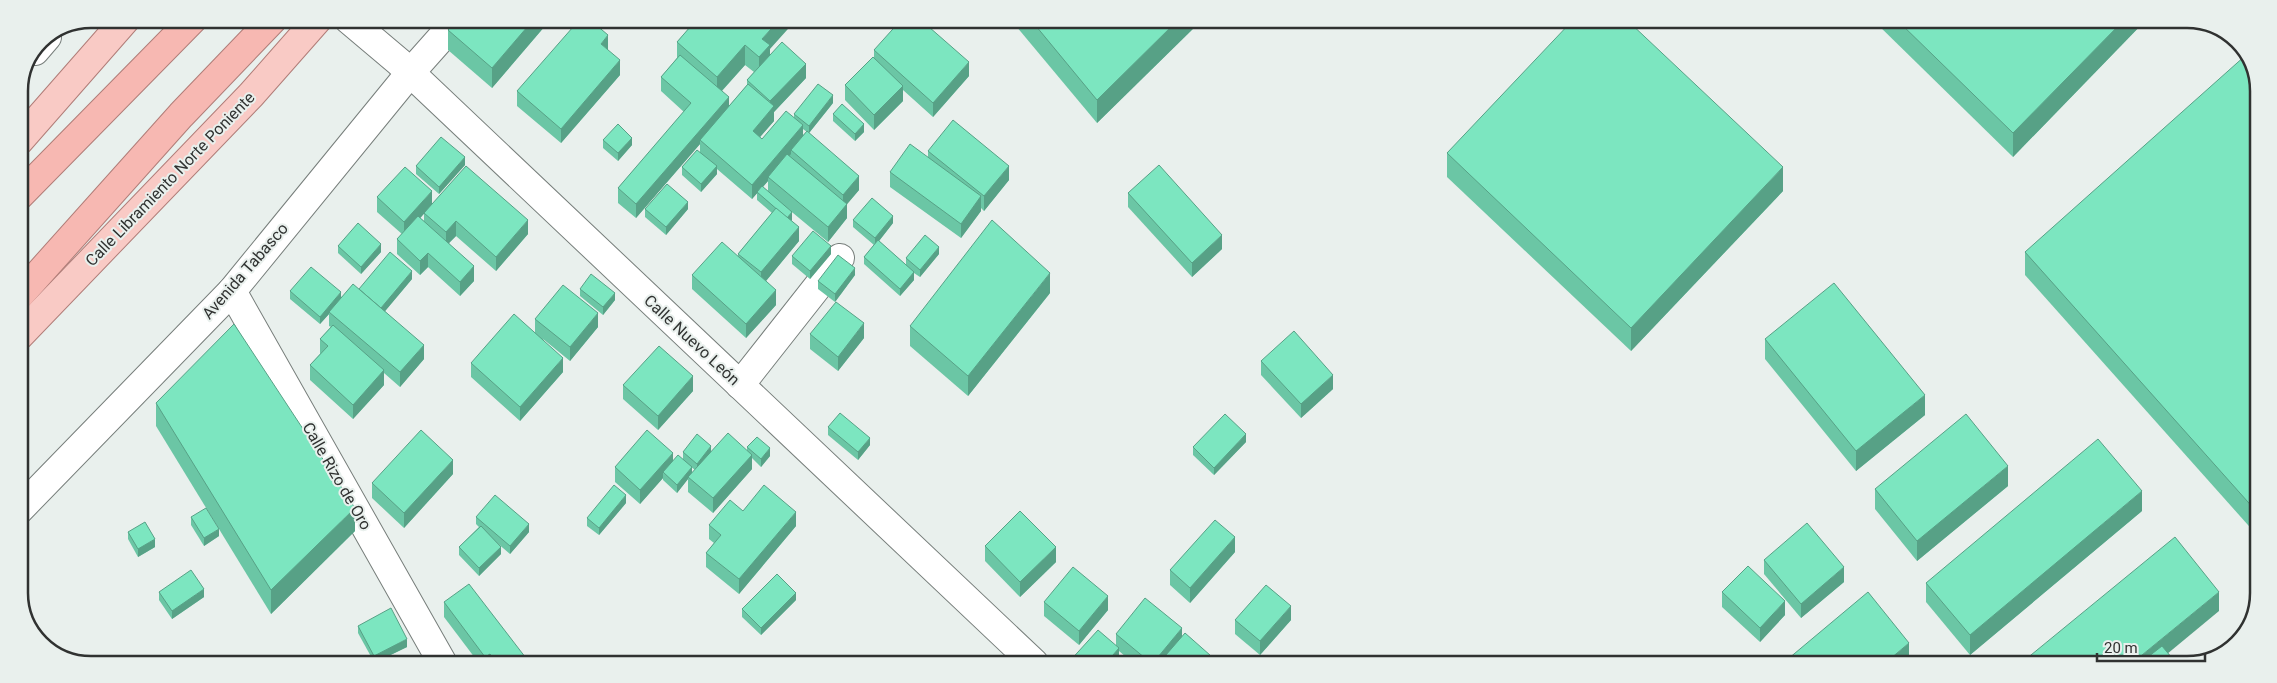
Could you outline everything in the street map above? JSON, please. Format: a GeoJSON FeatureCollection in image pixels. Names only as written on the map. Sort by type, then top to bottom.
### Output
{"type":"FeatureCollection","features":[{"type":"Feature","properties":{"kind":"highway"},"geometry":{"type":"LineString","coordinates":[[28,187],[184,28]]}},
{"type":"Feature","properties":{"kind":"highway","name":"Calle Libramiento Norte Poniente"},"geometry":{"type":"LineString","coordinates":[[28,286],[181,115],[264,28]]}},
{"type":"Feature","properties":{"kind":"main road"},"geometry":{"type":"LineString","coordinates":[[28,130],[118,28]]}},
{"type":"Feature","properties":{"kind":"main road","name":"Calle Libramiento Norte Poniente"},"geometry":{"type":"LineString","coordinates":[[28,327],[250,95],[310,28]]}},
{"type":"Feature","properties":{"kind":"street","name":"Calle Nuevo León"},"geometry":{"type":"LineString","coordinates":[[358,28],[410,73],[1027,656]]}},
{"type":"Feature","properties":{"kind":"street","name":"Avenida Tabasco"},"geometry":{"type":"LineString","coordinates":[[28,501],[232,291],[410,73],[450,28]]}},
{"type":"Feature","properties":{"kind":"street"},"geometry":{"type":"LineString","coordinates":[[740,385],[840,258]]}},
{"type":"Feature","properties":{"kind":"street","name":"Calle Rizo de Oro"},"geometry":{"type":"LineString","coordinates":[[232,291],[439,656]]}},
{"type":"Feature","properties":{"kind":"building"},"geometry":{"type":"Polygon","coordinates":[[[450,28],[526,28],[492,68],[448,30],[450,28]]]}},
{"type":"Feature","properties":{"kind":"building"},"geometry":{"type":"Polygon","coordinates":[[[572,28],[600,28],[608,35],[601,44],[620,60],[561,129],[517,91],[572,28]]]}},
{"type":"Feature","properties":{"kind":"building"},"geometry":{"type":"Polygon","coordinates":[[[689,28],[772,28],[762,39],[770,45],[759,57],[745,45],[717,77],[677,42],[689,28]]]}},
{"type":"Feature","properties":{"kind":"building"},"geometry":{"type":"Polygon","coordinates":[[[894,28],[930,28],[969,62],[933,103],[874,50],[894,28]]]}},
{"type":"Feature","properties":{"kind":"building"},"geometry":{"type":"Polygon","coordinates":[[[1038,28],[1170,28],[1097,100],[1038,28]]]}},
{"type":"Feature","properties":{"kind":"building"},"geometry":{"type":"Polygon","coordinates":[[[1565,28],[1635,28],[1783,167],[1631,328],[1447,153],[1565,28]]]}},
{"type":"Feature","properties":{"kind":"building"},"geometry":{"type":"Polygon","coordinates":[[[1905,28],[2116,28],[2013,133],[1905,28]]]}},
{"type":"Feature","properties":{"kind":"building"},"geometry":{"type":"Polygon","coordinates":[[[782,42],[806,64],[770,101],[747,80],[782,42]]]}},
{"type":"Feature","properties":{"kind":"building"},"geometry":{"type":"Polygon","coordinates":[[[680,55],[729,97],[636,204],[618,188],[691,103],[661,77],[680,55]]]}},
{"type":"Feature","properties":{"kind":"building"},"geometry":{"type":"Polygon","coordinates":[[[873,57],[903,86],[874,115],[845,85],[873,57]]]}},
{"type":"Feature","properties":{"kind":"building"},"geometry":{"type":"Polygon","coordinates":[[[2241,59],[2245,66],[2249,86],[2250,504],[2025,252],[2241,59]]]}},
{"type":"Feature","properties":{"kind":"building"},"geometry":{"type":"Polygon","coordinates":[[[748,84],[774,106],[753,131],[762,139],[786,111],[803,125],[752,185],[700,140],[748,84]]]}},
{"type":"Feature","properties":{"kind":"building"},"geometry":{"type":"Polygon","coordinates":[[[818,84],[833,95],[809,126],[794,114],[818,84]]]}},
{"type":"Feature","properties":{"kind":"building"},"geometry":{"type":"Polygon","coordinates":[[[842,104],[864,124],[855,134],[833,114],[842,104]]]}},
{"type":"Feature","properties":{"kind":"building"},"geometry":{"type":"Polygon","coordinates":[[[953,120],[1009,166],[984,196],[928,151],[953,120]]]}},
{"type":"Feature","properties":{"kind":"building"},"geometry":{"type":"Polygon","coordinates":[[[618,124],[632,138],[618,153],[603,140],[618,124]]]}},
{"type":"Feature","properties":{"kind":"building"},"geometry":{"type":"Polygon","coordinates":[[[807,131],[859,176],[843,195],[791,150],[807,131]]]}},
{"type":"Feature","properties":{"kind":"building"},"geometry":{"type":"Polygon","coordinates":[[[441,137],[465,157],[439,187],[416,166],[441,137]]]}},
{"type":"Feature","properties":{"kind":"building"},"geometry":{"type":"Polygon","coordinates":[[[910,144],[981,196],[961,224],[890,172],[910,144]]]}},
{"type":"Feature","properties":{"kind":"building"},"geometry":{"type":"Polygon","coordinates":[[[697,150],[717,166],[701,184],[682,167],[697,150]]]}},
{"type":"Feature","properties":{"kind":"building"},"geometry":{"type":"Polygon","coordinates":[[[787,154],[847,204],[828,227],[768,177],[787,154]]]}},
{"type":"Feature","properties":{"kind":"building"},"geometry":{"type":"Polygon","coordinates":[[[1159,165],[1222,235],[1192,263],[1128,193],[1159,165]]]}},
{"type":"Feature","properties":{"kind":"building"},"geometry":{"type":"Polygon","coordinates":[[[466,166],[528,220],[496,257],[456,221],[446,232],[424,213],[466,166]]]}},
{"type":"Feature","properties":{"kind":"building"},"geometry":{"type":"Polygon","coordinates":[[[405,167],[432,191],[404,222],[377,197],[405,167]]]}},
{"type":"Feature","properties":{"kind":"building"},"geometry":{"type":"Polygon","coordinates":[[[667,184],[688,202],[666,227],[645,209],[667,184]]]}},
{"type":"Feature","properties":{"kind":"building"},"geometry":{"type":"Polygon","coordinates":[[[762,186],[792,212],[787,218],[757,192],[762,186]]]}},
{"type":"Feature","properties":{"kind":"building"},"geometry":{"type":"Polygon","coordinates":[[[872,198],[893,216],[875,238],[853,220],[872,198]]]}},
{"type":"Feature","properties":{"kind":"building"},"geometry":{"type":"Polygon","coordinates":[[[776,208],[799,227],[761,272],[738,254],[776,208]]]}},
{"type":"Feature","properties":{"kind":"building"},"geometry":{"type":"Polygon","coordinates":[[[418,216],[474,266],[460,282],[428,253],[420,261],[397,239],[418,216]]]}},
{"type":"Feature","properties":{"kind":"building"},"geometry":{"type":"Polygon","coordinates":[[[992,220],[1050,273],[968,376],[910,326],[992,220]]]}},
{"type":"Feature","properties":{"kind":"building"},"geometry":{"type":"Polygon","coordinates":[[[358,223],[381,244],[361,267],[338,246],[358,223]]]}},
{"type":"Feature","properties":{"kind":"building"},"geometry":{"type":"Polygon","coordinates":[[[813,231],[831,246],[810,271],[792,256],[813,231]]]}},
{"type":"Feature","properties":{"kind":"building"},"geometry":{"type":"Polygon","coordinates":[[[925,235],[939,247],[920,270],[906,258],[925,235]]]}},
{"type":"Feature","properties":{"kind":"building"},"geometry":{"type":"Polygon","coordinates":[[[878,240],[914,272],[900,289],[864,257],[878,240]]]}},
{"type":"Feature","properties":{"kind":"building"},"geometry":{"type":"Polygon","coordinates":[[[722,242],[776,290],[746,324],[692,275],[722,242]]]}},
{"type":"Feature","properties":{"kind":"building"},"geometry":{"type":"Polygon","coordinates":[[[390,252],[412,271],[381,308],[359,289],[390,252]]]}},
{"type":"Feature","properties":{"kind":"building"},"geometry":{"type":"Polygon","coordinates":[[[838,255],[855,268],[835,294],[818,281],[838,255]]]}},
{"type":"Feature","properties":{"kind":"building"},"geometry":{"type":"Polygon","coordinates":[[[311,267],[341,292],[320,317],[290,291],[311,267]]]}},
{"type":"Feature","properties":{"kind":"building"},"geometry":{"type":"Polygon","coordinates":[[[591,274],[615,293],[603,307],[580,289],[591,274]]]}},
{"type":"Feature","properties":{"kind":"building"},"geometry":{"type":"Polygon","coordinates":[[[1834,283],[1925,395],[1856,451],[1765,339],[1834,283]]]}},
{"type":"Feature","properties":{"kind":"building"},"geometry":{"type":"Polygon","coordinates":[[[353,284],[424,345],[400,372],[329,312],[353,284]]]}},
{"type":"Feature","properties":{"kind":"building"},"geometry":{"type":"Polygon","coordinates":[[[563,285],[598,313],[570,347],[535,319],[563,285]]]}},
{"type":"Feature","properties":{"kind":"building"},"geometry":{"type":"Polygon","coordinates":[[[836,302],[864,323],[838,357],[810,334],[836,302]]]}},
{"type":"Feature","properties":{"kind":"building"},"geometry":{"type":"Polygon","coordinates":[[[514,314],[563,358],[520,407],[471,363],[514,314]]]}},
{"type":"Feature","properties":{"kind":"building"},"geometry":{"type":"Polygon","coordinates":[[[234,324],[355,508],[271,590],[156,403],[234,324]]]}},
{"type":"Feature","properties":{"kind":"building"},"geometry":{"type":"Polygon","coordinates":[[[333,325],[384,370],[353,405],[310,365],[328,346],[320,339],[333,325]]]}},
{"type":"Feature","properties":{"kind":"building"},"geometry":{"type":"Polygon","coordinates":[[[1294,331],[1333,375],[1301,404],[1261,361],[1294,331]]]}},
{"type":"Feature","properties":{"kind":"building"},"geometry":{"type":"Polygon","coordinates":[[[659,346],[693,376],[658,416],[623,385],[659,346]]]}},
{"type":"Feature","properties":{"kind":"building"},"geometry":{"type":"Polygon","coordinates":[[[840,413],[870,438],[858,452],[828,427],[840,413]]]}},
{"type":"Feature","properties":{"kind":"building"},"geometry":{"type":"Polygon","coordinates":[[[1225,414],[1246,434],[1214,468],[1193,447],[1225,414]]]}},
{"type":"Feature","properties":{"kind":"building"},"geometry":{"type":"Polygon","coordinates":[[[1966,414],[2008,466],[1917,541],[1875,489],[1966,414]]]}},
{"type":"Feature","properties":{"kind":"building"},"geometry":{"type":"Polygon","coordinates":[[[421,430],[453,460],[404,513],[372,483],[421,430]]]}},
{"type":"Feature","properties":{"kind":"building"},"geometry":{"type":"Polygon","coordinates":[[[647,430],[673,453],[640,490],[615,467],[647,430]]]}},
{"type":"Feature","properties":{"kind":"building"},"geometry":{"type":"Polygon","coordinates":[[[728,433],[752,455],[713,498],[688,477],[728,433]]]}},
{"type":"Feature","properties":{"kind":"building"},"geometry":{"type":"Polygon","coordinates":[[[697,434],[711,446],[697,464],[683,452],[697,434]]]}},
{"type":"Feature","properties":{"kind":"building"},"geometry":{"type":"Polygon","coordinates":[[[757,437],[770,448],[761,459],[747,447],[757,437]]]}},
{"type":"Feature","properties":{"kind":"building"},"geometry":{"type":"Polygon","coordinates":[[[2098,439],[2142,491],[1970,635],[1926,583],[2098,439]]]}},
{"type":"Feature","properties":{"kind":"building"},"geometry":{"type":"Polygon","coordinates":[[[678,455],[692,467],[677,485],[663,472],[678,455]]]}},
{"type":"Feature","properties":{"kind":"building"},"geometry":{"type":"Polygon","coordinates":[[[614,485],[626,495],[599,528],[587,518],[614,485]]]}},
{"type":"Feature","properties":{"kind":"building"},"geometry":{"type":"Polygon","coordinates":[[[764,485],[796,512],[739,579],[706,553],[721,535],[709,525],[730,500],[743,511],[764,485]]]}},
{"type":"Feature","properties":{"kind":"building"},"geometry":{"type":"Polygon","coordinates":[[[495,495],[529,524],[510,546],[476,517],[495,495]]]}},
{"type":"Feature","properties":{"kind":"building"},"geometry":{"type":"Polygon","coordinates":[[[206,508],[219,529],[204,538],[191,517],[206,508]]]}},
{"type":"Feature","properties":{"kind":"building"},"geometry":{"type":"Polygon","coordinates":[[[1020,511],[1056,547],[1020,582],[985,546],[1020,511]]]}},
{"type":"Feature","properties":{"kind":"building"},"geometry":{"type":"Polygon","coordinates":[[[1215,520],[1235,537],[1190,588],[1170,570],[1215,520]]]}},
{"type":"Feature","properties":{"kind":"building"},"geometry":{"type":"Polygon","coordinates":[[[145,522],[155,539],[138,549],[128,532],[145,522]]]}},
{"type":"Feature","properties":{"kind":"building"},"geometry":{"type":"Polygon","coordinates":[[[1807,523],[1844,567],[1801,604],[1764,560],[1807,523]]]}},
{"type":"Feature","properties":{"kind":"building"},"geometry":{"type":"Polygon","coordinates":[[[481,526],[501,547],[479,568],[459,547],[481,526]]]}},
{"type":"Feature","properties":{"kind":"building"},"geometry":{"type":"Polygon","coordinates":[[[2175,537],[2219,592],[2141,656],[2030,656],[2175,537]]]}},
{"type":"Feature","properties":{"kind":"building"},"geometry":{"type":"Polygon","coordinates":[[[1748,566],[1785,601],[1760,628],[1722,592],[1748,566]]]}},
{"type":"Feature","properties":{"kind":"building"},"geometry":{"type":"Polygon","coordinates":[[[1073,567],[1108,596],[1079,631],[1044,602],[1073,567]]]}},
{"type":"Feature","properties":{"kind":"building"},"geometry":{"type":"Polygon","coordinates":[[[191,570],[204,589],[172,611],[159,592],[191,570]]]}},
{"type":"Feature","properties":{"kind":"building"},"geometry":{"type":"Polygon","coordinates":[[[777,574],[796,593],[761,628],[742,609],[777,574]]]}},
{"type":"Feature","properties":{"kind":"building"},"geometry":{"type":"Polygon","coordinates":[[[469,584],[524,656],[492,656],[490,654],[484,656],[444,602],[469,584]]]}},
{"type":"Feature","properties":{"kind":"building"},"geometry":{"type":"Polygon","coordinates":[[[1266,585],[1291,606],[1260,641],[1235,620],[1266,585]]]}},
{"type":"Feature","properties":{"kind":"building"},"geometry":{"type":"Polygon","coordinates":[[[1868,592],[1909,643],[1894,656],[1792,656],[1868,592]]]}},
{"type":"Feature","properties":{"kind":"building"},"geometry":{"type":"Polygon","coordinates":[[[1145,598],[1182,628],[1159,656],[1143,656],[1116,634],[1145,598]]]}},
{"type":"Feature","properties":{"kind":"building"},"geometry":{"type":"Polygon","coordinates":[[[391,608],[407,639],[374,656],[358,626],[391,608]]]}},
{"type":"Feature","properties":{"kind":"building"},"geometry":{"type":"Polygon","coordinates":[[[1098,630],[1119,648],[1112,656],[1074,656],[1098,630]]]}},
{"type":"Feature","properties":{"kind":"building"},"geometry":{"type":"Polygon","coordinates":[[[1185,633],[1211,656],[1165,656],[1185,633]]]}},
{"type":"Feature","properties":{"kind":"building"},"geometry":{"type":"Polygon","coordinates":[[[2162,646],[2170,656],[2149,656],[2162,646]]]}}]}
